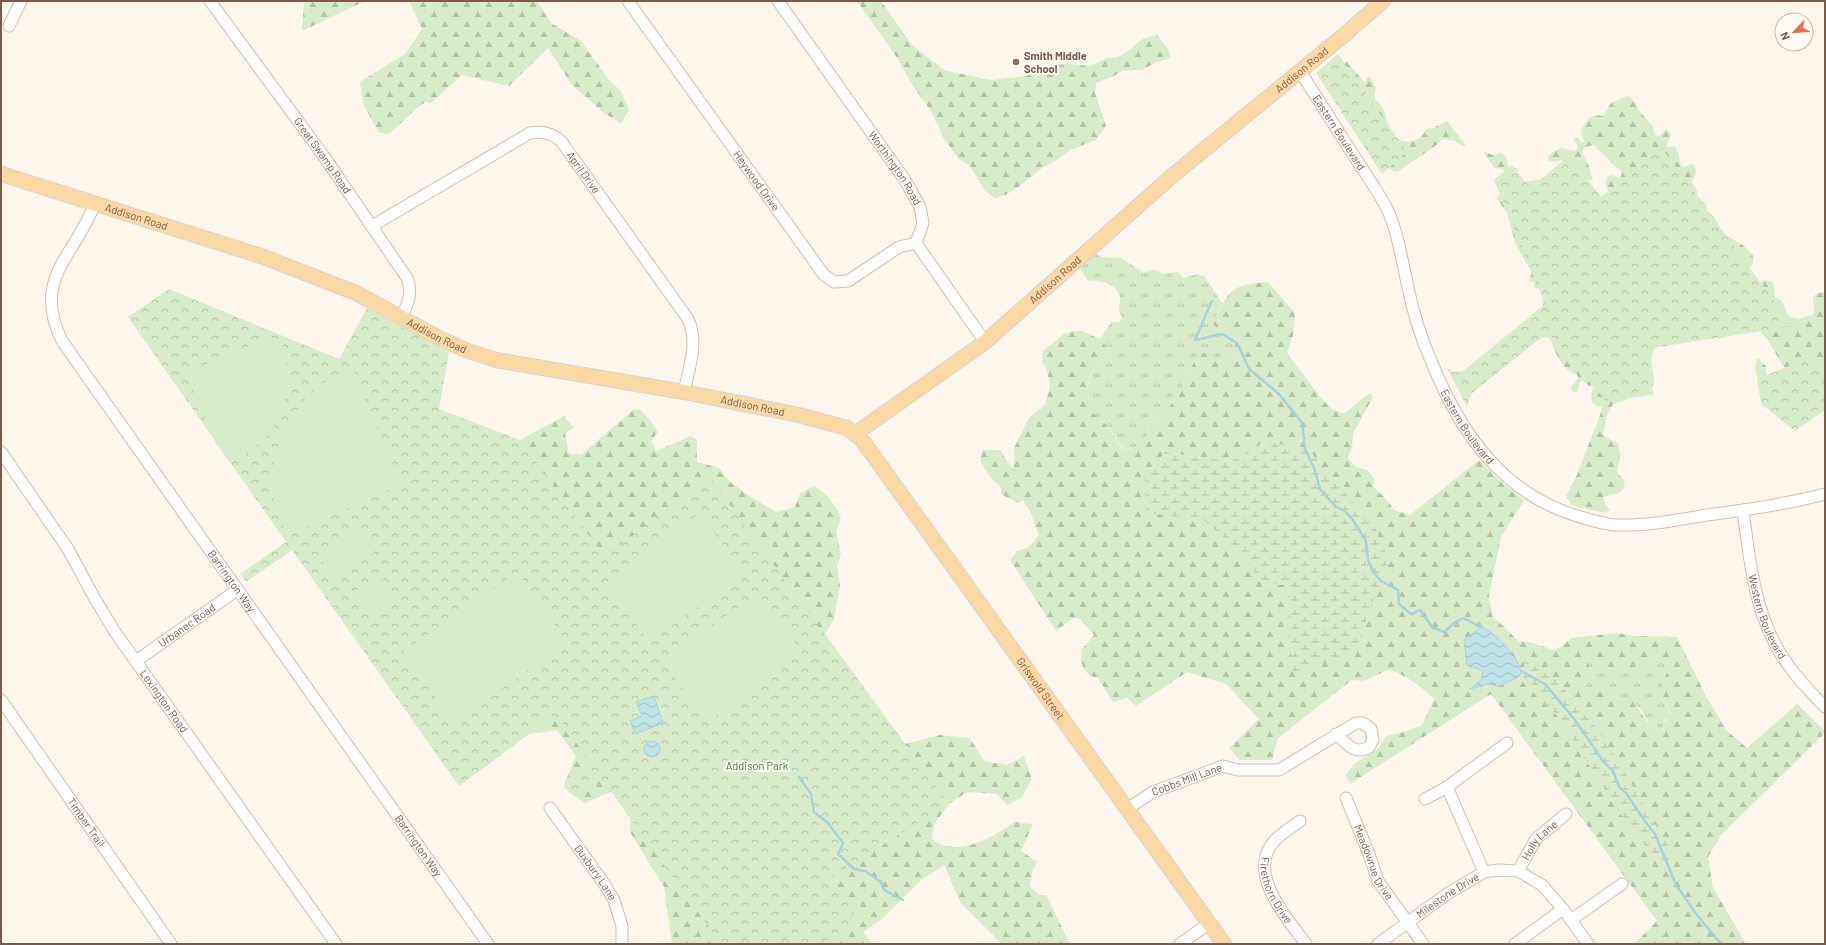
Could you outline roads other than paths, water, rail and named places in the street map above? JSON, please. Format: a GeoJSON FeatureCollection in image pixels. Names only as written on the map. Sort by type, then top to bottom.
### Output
{"type":"FeatureCollection","features":[{"type":"Feature","properties":{"kind":"main road","name":"Addison Road"},"geometry":{"type":"LineString","coordinates":[[1,174],[261,256],[356,293],[468,351],[496,360],[684,392],[819,420],[847,428],[855,434],[985,342],[1155,191],[1343,36],[1383,1]]}},
{"type":"Feature","properties":{"kind":"main road","name":"Griswold Street"},"geometry":{"type":"LineString","coordinates":[[855,434],[880,464],[1208,924],[1224,944]]}},
{"type":"Feature","properties":{"kind":"street"},"geometry":{"type":"LineString","coordinates":[[9,26],[21,1]]}},
{"type":"Feature","properties":{"kind":"street","name":"Great Swamp Road"},"geometry":{"type":"LineString","coordinates":[[210,1],[282,97],[372,226],[409,283],[410,297],[402,318]]}},
{"type":"Feature","properties":{"kind":"street","name":"Heywood Drive"},"geometry":{"type":"LineString","coordinates":[[628,1],[824,274],[834,282],[848,281],[899,247],[916,243]]}},
{"type":"Feature","properties":{"kind":"street","name":"Worthington Road"},"geometry":{"type":"LineString","coordinates":[[778,1],[905,180],[920,204],[923,223],[916,243]]}},
{"type":"Feature","properties":{"kind":"street","name":"Eastern Boulevard"},"geometry":{"type":"LineString","coordinates":[[1300,71],[1375,188],[1389,214],[1400,249],[1415,315],[1432,363],[1464,427],[1477,447],[1492,464],[1517,487],[1547,505],[1566,513],[1614,525],[1648,524],[1743,510],[1825,494]]}},
{"type":"Feature","properties":{"kind":"street","name":"April Drive"},"geometry":{"type":"LineString","coordinates":[[372,226],[530,133],[542,132],[552,135],[562,141],[688,319],[693,329],[694,342],[684,392]]}},
{"type":"Feature","properties":{"kind":"street","name":"Barrington Way"},"geometry":{"type":"LineString","coordinates":[[95,203],[88,219],[62,262],[55,278],[51,305],[58,333],[66,349],[488,944]]}},
{"type":"Feature","properties":{"kind":"street"},"geometry":{"type":"LineString","coordinates":[[916,243],[985,342]]}},
{"type":"Feature","properties":{"kind":"street","name":"Lexington Road"},"geometry":{"type":"LineString","coordinates":[[1,452],[68,549],[105,616],[336,944]]}},
{"type":"Feature","properties":{"kind":"street","name":"Western Boulevard"},"geometry":{"type":"LineString","coordinates":[[1743,510],[1754,584],[1767,628],[1788,666],[1825,707]]}},
{"type":"Feature","properties":{"kind":"street","name":"Urbanec Road"},"geometry":{"type":"LineString","coordinates":[[136,661],[237,590]]}},
{"type":"Feature","properties":{"kind":"street","name":"Timber Trail"},"geometry":{"type":"LineString","coordinates":[[1,700],[171,944]]}},
{"type":"Feature","properties":{"kind":"street","name":"Cobbs Mill Lane"},"geometry":{"type":"LineString","coordinates":[[1127,809],[1153,792],[1224,766],[1238,770],[1279,770],[1336,734]]}},
{"type":"Feature","properties":{"kind":"street"},"geometry":{"type":"LineString","coordinates":[[1425,800],[1447,787],[1507,743]]}},
{"type":"Feature","properties":{"kind":"street"},"geometry":{"type":"LineString","coordinates":[[1447,787],[1484,872]]}},
{"type":"Feature","properties":{"kind":"street","name":"Meadowrue Drive"},"geometry":{"type":"LineString","coordinates":[[1346,798],[1369,854],[1378,881],[1423,944]]}},
{"type":"Feature","properties":{"kind":"street","name":"Duxbury Lane"},"geometry":{"type":"LineString","coordinates":[[550,808],[612,896],[620,917],[622,944]]}},
{"type":"Feature","properties":{"kind":"street","name":"Holly Lane"},"geometry":{"type":"LineString","coordinates":[[1518,871],[1536,839],[1566,814]]}},
{"type":"Feature","properties":{"kind":"street","name":"Firethorn Drive"},"geometry":{"type":"LineString","coordinates":[[1300,821],[1275,840],[1264,864],[1266,880],[1277,903],[1306,944]]}},
{"type":"Feature","properties":{"kind":"street","name":"Milestone Drive"},"geometry":{"type":"LineString","coordinates":[[1378,944],[1447,894],[1484,872],[1499,870],[1518,871],[1542,885],[1563,909],[1588,944]]}},
{"type":"Feature","properties":{"kind":"street"},"geometry":{"type":"LineString","coordinates":[[1571,920],[1622,884]]}},
{"type":"Feature","properties":{"kind":"street"},"geometry":{"type":"LineString","coordinates":[[1515,944],[1563,909]]}},
{"type":"Feature","properties":{"kind":"street"},"geometry":{"type":"LineString","coordinates":[[1180,944],[1208,924]]}},
{"type":"Feature","properties":{"kind":"water"},"geometry":{"type":"Polygon","coordinates":[[[1481,627],[1486,629],[1506,646],[1517,661],[1521,674],[1517,678],[1499,686],[1487,684],[1470,689],[1481,680],[1483,671],[1467,665],[1464,640],[1481,627]]]}},
{"type":"Feature","properties":{"kind":"water"},"geometry":{"type":"Polygon","coordinates":[[[654,696],[663,723],[635,734],[630,721],[642,716],[636,702],[654,696]]]}},
{"type":"Feature","properties":{"kind":"water"},"geometry":{"type":"Polygon","coordinates":[[[652,741],[658,743],[660,749],[658,755],[652,757],[646,755],[644,749],[646,743],[652,741]]]}},
{"type":"Feature","properties":{"kind":"waterway"},"geometry":{"type":"LineString","coordinates":[[1212,301],[1195,340],[1222,334],[1237,343],[1249,369],[1279,394],[1302,423],[1305,449],[1314,468],[1320,489],[1336,507],[1344,510],[1353,520],[1366,541],[1368,560],[1374,573],[1381,581],[1398,590],[1399,604],[1411,614],[1420,610],[1432,627],[1444,632],[1454,623],[1463,618],[1481,627]]}},
{"type":"Feature","properties":{"kind":"waterway"},"geometry":{"type":"LineString","coordinates":[[1521,671],[1545,684],[1575,720],[1603,761],[1613,771],[1619,787],[1626,793],[1655,834],[1676,885],[1697,915],[1721,944]]}},
{"type":"Feature","properties":{"kind":"waterway"},"geometry":{"type":"LineString","coordinates":[[799,777],[811,794],[814,812],[828,823],[843,843],[838,854],[854,869],[865,871],[881,882],[884,890],[903,900]]}},
{"type":"Feature","properties":{"kind":"place","name":"Smith Middle School"},"geometry":{"type":"Point","coordinates":[1016,62]}},
{"type":"Feature","properties":{"kind":"park label","name":"Addison Park"},"geometry":{"type":"Point","coordinates":[757,766]}}]}
